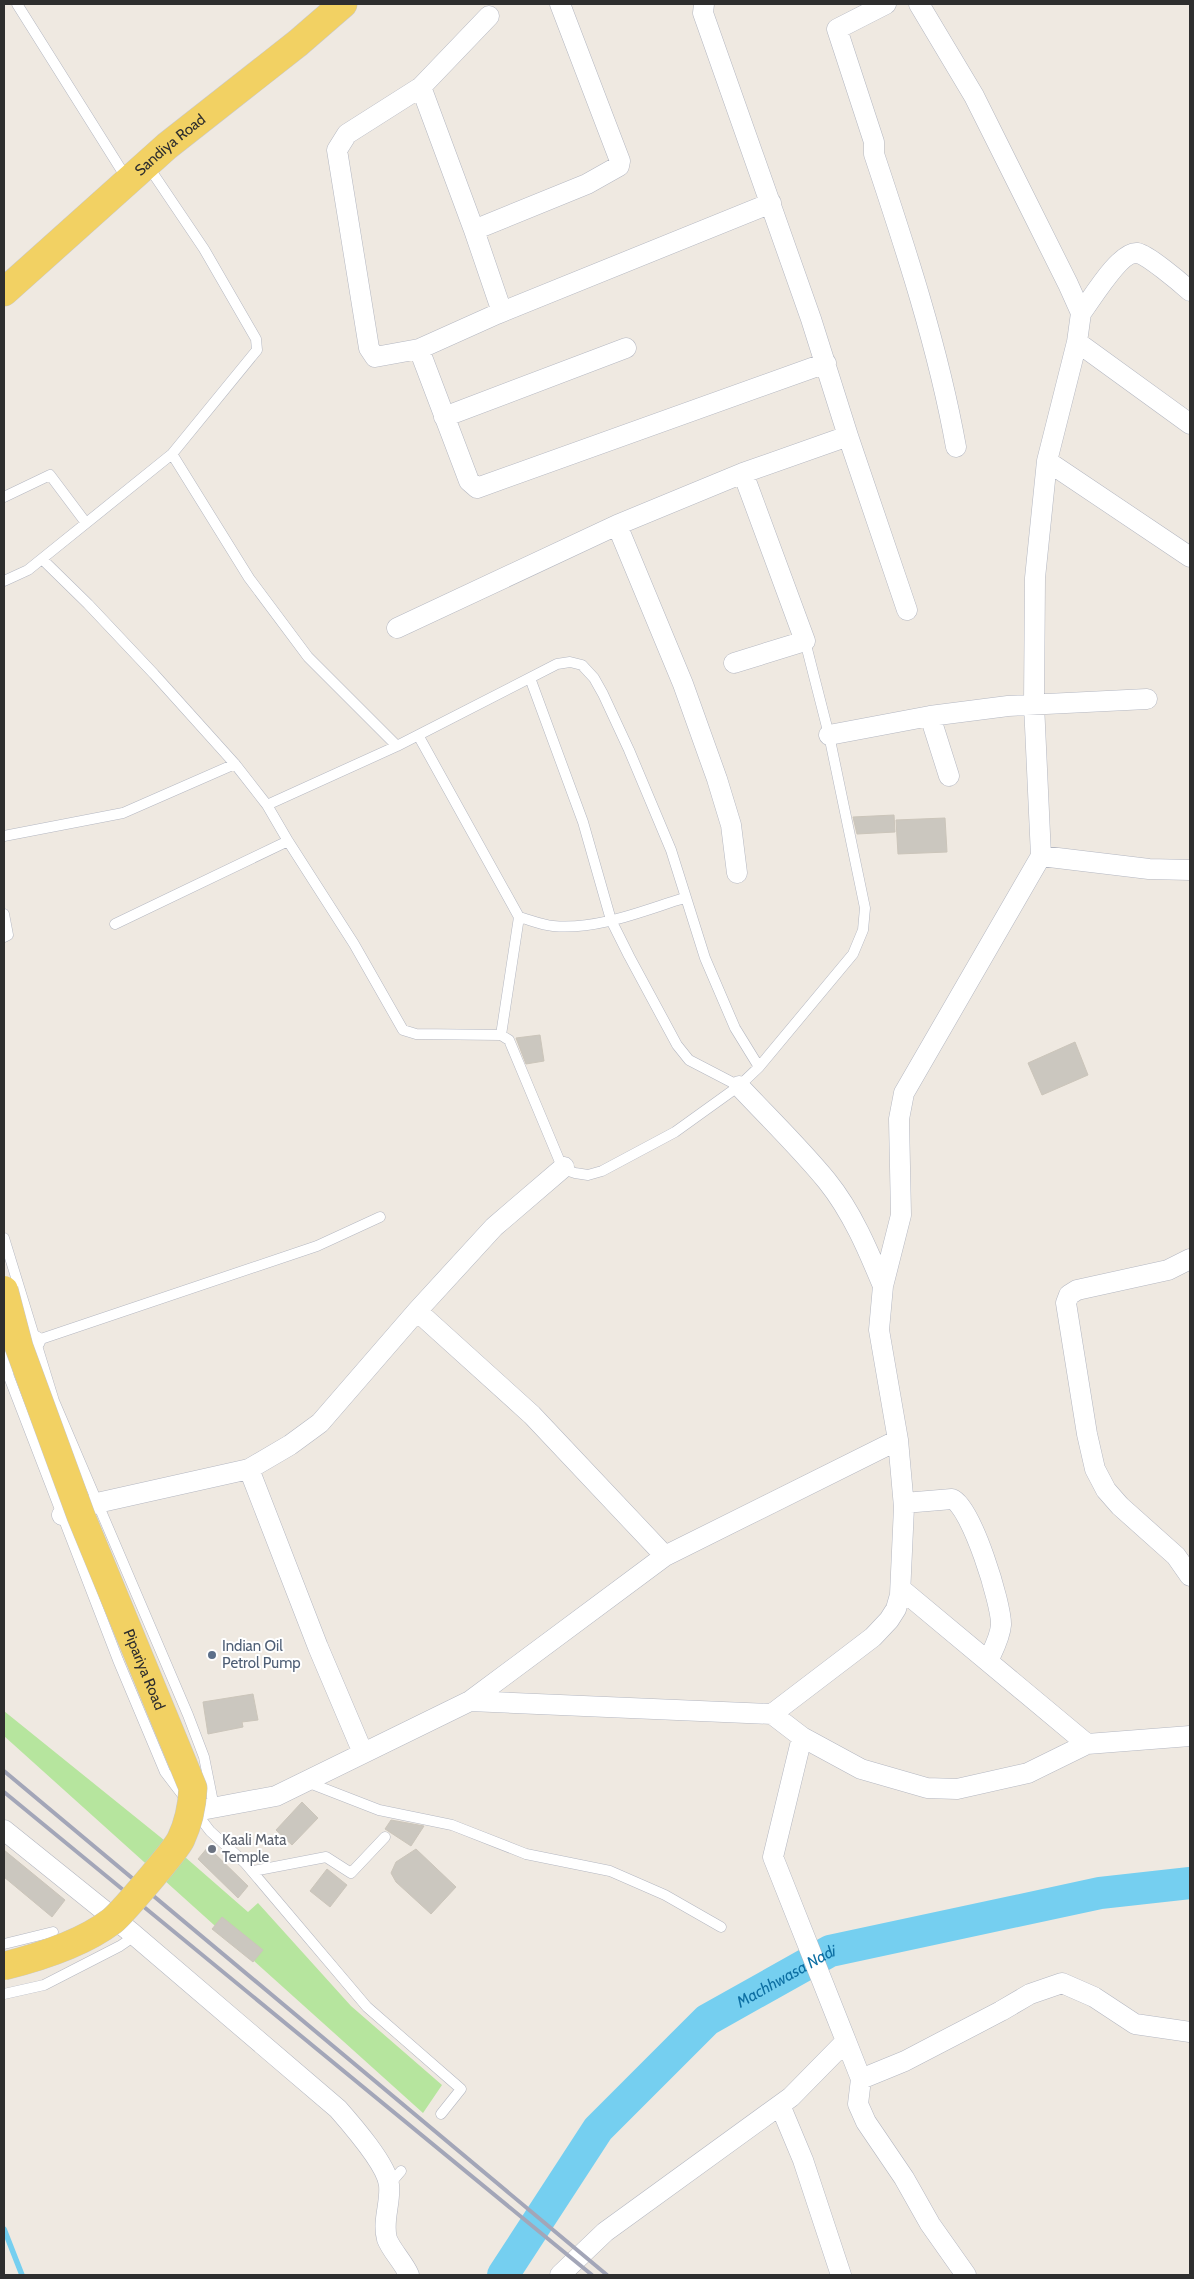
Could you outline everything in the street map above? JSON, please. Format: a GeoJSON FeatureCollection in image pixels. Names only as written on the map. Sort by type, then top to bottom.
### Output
{"type":"FeatureCollection","features":[{"type":"Feature","properties":{"kind":"main road","name":"Sandiya Road"},"geometry":{"type":"LineString","coordinates":[[4,292],[167,146],[298,43],[343,4]]}},
{"type":"Feature","properties":{"kind":"main road","name":"Pipariya Road"},"geometry":{"type":"LineString","coordinates":[[4,1290],[19,1347],[78,1508],[193,1788],[191,1811],[180,1841],[113,1920],[81,1939],[22,1962],[4,1966]]}},
{"type":"Feature","properties":{"kind":"street"},"geometry":{"type":"LineString","coordinates":[[474,230],[587,184],[619,166],[620,161],[560,4]]}},
{"type":"Feature","properties":{"kind":"street"},"geometry":{"type":"LineString","coordinates":[[704,4],[703,13],[772,204],[907,610]]}},
{"type":"Feature","properties":{"kind":"street"},"geometry":{"type":"LineString","coordinates":[[886,4],[837,29],[874,142],[874,154],[914,272],[948,402],[956,447]]}},
{"type":"Feature","properties":{"kind":"street"},"geometry":{"type":"LineString","coordinates":[[919,4],[974,96],[1081,313]]}},
{"type":"Feature","properties":{"kind":"street"},"geometry":{"type":"LineString","coordinates":[[489,16],[421,87],[347,134],[337,150],[369,348],[375,357],[419,349],[502,312],[772,204]]}},
{"type":"Feature","properties":{"kind":"street"},"geometry":{"type":"LineString","coordinates":[[421,87],[502,312]]}},
{"type":"Feature","properties":{"kind":"street"},"geometry":{"type":"LineString","coordinates":[[772,1714],[873,1636],[896,1609],[901,1589],[904,1503],[898,1440],[880,1330],[883,1286],[901,1215],[899,1119],[904,1093],[1041,856],[1034,704],[1035,578],[1047,461],[1077,342],[1081,313],[1116,266],[1125,256],[1133,253],[1143,254],[1190,290]]}},
{"type":"Feature","properties":{"kind":"street"},"geometry":{"type":"LineString","coordinates":[[1077,342],[1190,424]]}},
{"type":"Feature","properties":{"kind":"street"},"geometry":{"type":"LineString","coordinates":[[444,417],[626,348]]}},
{"type":"Feature","properties":{"kind":"street"},"geometry":{"type":"LineString","coordinates":[[419,349],[470,482],[475,488],[826,363]]}},
{"type":"Feature","properties":{"kind":"street"},"geometry":{"type":"LineString","coordinates":[[397,628],[617,525],[743,473],[848,436]]}},
{"type":"Feature","properties":{"kind":"street"},"geometry":{"type":"LineString","coordinates":[[1047,461],[1190,557]]}},
{"type":"Feature","properties":{"kind":"street"},"geometry":{"type":"LineString","coordinates":[[734,663],[805,641],[743,473]]}},
{"type":"Feature","properties":{"kind":"street"},"geometry":{"type":"LineString","coordinates":[[617,525],[683,684],[717,779],[731,825],[737,873]]}},
{"type":"Feature","properties":{"kind":"street"},"geometry":{"type":"LineString","coordinates":[[829,735],[930,716],[1034,704],[1147,699]]}},
{"type":"Feature","properties":{"kind":"street"},"geometry":{"type":"LineString","coordinates":[[930,716],[949,776]]}},
{"type":"Feature","properties":{"kind":"street"},"geometry":{"type":"LineString","coordinates":[[1041,856],[1149,869],[1190,870]]}},
{"type":"Feature","properties":{"kind":"street"},"geometry":{"type":"LineString","coordinates":[[738,1086],[828,1182],[846,1208],[883,1286]]}},
{"type":"Feature","properties":{"kind":"street"},"geometry":{"type":"LineString","coordinates":[[62,1515],[97,1503],[249,1469],[290,1446],[320,1423],[417,1311],[494,1227],[564,1167]]}},
{"type":"Feature","properties":{"kind":"street"},"geometry":{"type":"LineString","coordinates":[[1190,1259],[1168,1270],[1077,1290],[1069,1295],[1066,1303],[1087,1434],[1095,1469],[1106,1490],[1120,1506],[1176,1556],[1190,1576]]}},
{"type":"Feature","properties":{"kind":"street"},"geometry":{"type":"LineString","coordinates":[[417,1311],[532,1415],[665,1556]]}},
{"type":"Feature","properties":{"kind":"street"},"geometry":{"type":"LineString","coordinates":[[4,1353],[35,1342]]}},
{"type":"Feature","properties":{"kind":"street"},"geometry":{"type":"LineString","coordinates":[[205,1809],[276,1796],[470,1701],[665,1556],[898,1440]]}},
{"type":"Feature","properties":{"kind":"street"},"geometry":{"type":"LineString","coordinates":[[249,1469],[318,1647],[363,1754]]}},
{"type":"Feature","properties":{"kind":"street"},"geometry":{"type":"LineString","coordinates":[[904,1503],[941,1499],[957,1500],[973,1528],[998,1598],[1001,1616],[1000,1634],[988,1662]]}},
{"type":"Feature","properties":{"kind":"street"},"geometry":{"type":"LineString","coordinates":[[901,1589],[1087,1744]]}},
{"type":"Feature","properties":{"kind":"street"},"geometry":{"type":"LineString","coordinates":[[470,1701],[772,1714],[802,1738],[861,1769],[926,1788],[957,1789],[1028,1773],[1087,1744],[1190,1736]]}},
{"type":"Feature","properties":{"kind":"street"},"geometry":{"type":"LineString","coordinates":[[802,1738],[773,1857],[861,2079],[858,2104],[866,2122],[904,2178],[930,2224],[966,2275]]}},
{"type":"Feature","properties":{"kind":"street"},"geometry":{"type":"LineString","coordinates":[[4,1830],[136,1935],[338,2109],[395,2178],[385,2213],[388,2239],[409,2275]]}},
{"type":"Feature","properties":{"kind":"street"},"geometry":{"type":"LineString","coordinates":[[861,2079],[905,2061],[1030,1994],[1062,1983],[1094,1997],[1135,2024],[1190,2032]]}},
{"type":"Feature","properties":{"kind":"street"},"geometry":{"type":"LineString","coordinates":[[560,2275],[605,2232],[791,2097],[846,2041]]}},
{"type":"Feature","properties":{"kind":"street"},"geometry":{"type":"LineString","coordinates":[[780,2104],[805,2167],[842,2275]]}},
{"type":"Feature","properties":{"kind":"lane"},"geometry":{"type":"LineString","coordinates":[[4,581],[28,570],[172,454],[247,364],[258,346],[204,248],[138,173],[17,4]]}},
{"type":"Feature","properties":{"kind":"lane"},"geometry":{"type":"LineString","coordinates":[[172,454],[249,578],[308,657],[397,746]]}},
{"type":"Feature","properties":{"kind":"lane"},"geometry":{"type":"LineString","coordinates":[[4,497],[50,475],[86,522]]}},
{"type":"Feature","properties":{"kind":"lane"},"geometry":{"type":"LineString","coordinates":[[42,559],[95,611],[235,764],[267,805],[354,944],[403,1030],[416,1034],[501,1035],[509,1040],[564,1167],[566,1170],[588,1175],[602,1171],[675,1132],[738,1086],[759,1067],[853,954],[863,930],[865,908],[829,735],[805,641]]}},
{"type":"Feature","properties":{"kind":"lane"},"geometry":{"type":"LineString","coordinates":[[267,805],[397,746],[557,664],[570,662],[582,665],[594,678],[655,810],[671,850],[684,898],[705,958],[735,1028],[759,1067]]}},
{"type":"Feature","properties":{"kind":"lane"},"geometry":{"type":"LineString","coordinates":[[530,678],[583,822],[611,920],[677,1045],[689,1060],[738,1086]]}},
{"type":"Feature","properties":{"kind":"lane"},"geometry":{"type":"LineString","coordinates":[[418,734],[519,917],[501,1035]]}},
{"type":"Feature","properties":{"kind":"lane"},"geometry":{"type":"LineString","coordinates":[[4,836],[123,813],[235,764]]}},
{"type":"Feature","properties":{"kind":"lane"},"geometry":{"type":"LineString","coordinates":[[115,924],[288,841]]}},
{"type":"Feature","properties":{"kind":"lane"},"geometry":{"type":"LineString","coordinates":[[519,917],[551,926],[579,927],[611,920],[684,898]]}},
{"type":"Feature","properties":{"kind":"lane"},"geometry":{"type":"LineString","coordinates":[[4,914],[8,935],[4,937]]}},
{"type":"Feature","properties":{"kind":"lane"},"geometry":{"type":"LineString","coordinates":[[35,1342],[317,1246],[380,1218]]}},
{"type":"Feature","properties":{"kind":"lane"},"geometry":{"type":"LineString","coordinates":[[4,1238],[54,1401],[188,1714],[204,1757],[205,1809],[210,1831],[253,1871],[367,2007],[461,2088],[441,2114]]}},
{"type":"Feature","properties":{"kind":"lane"},"geometry":{"type":"LineString","coordinates":[[4,1357],[9,1377],[118,1660],[165,1772],[205,1809]]}},
{"type":"Feature","properties":{"kind":"lane"},"geometry":{"type":"LineString","coordinates":[[306,1781],[378,1810],[452,1825],[526,1854],[610,1870],[665,1895],[721,1927]]}},
{"type":"Feature","properties":{"kind":"lane"},"geometry":{"type":"LineString","coordinates":[[253,1871],[326,1857],[351,1873],[385,1837]]}},
{"type":"Feature","properties":{"kind":"lane"},"geometry":{"type":"LineString","coordinates":[[4,1944],[53,1932]]}},
{"type":"Feature","properties":{"kind":"lane"},"geometry":{"type":"LineString","coordinates":[[4,1994],[44,1985],[120,1946],[136,1935]]}},
{"type":"Feature","properties":{"kind":"green space"},"geometry":{"type":"Polygon","coordinates":[[[4,1711],[185,1857],[248,1912],[258,1903],[351,2006],[442,2085],[423,2113],[4,1736],[4,1711]]]}},
{"type":"Feature","properties":{"kind":"building"},"geometry":{"type":"Polygon","coordinates":[[[894,815],[895,832],[857,834],[853,817],[894,815]]]}},
{"type":"Feature","properties":{"kind":"building"},"geometry":{"type":"Polygon","coordinates":[[[945,818],[947,852],[898,854],[896,820],[945,818]]]}},
{"type":"Feature","properties":{"kind":"building"},"geometry":{"type":"Polygon","coordinates":[[[540,1035],[544,1061],[526,1064],[516,1038],[540,1035]]]}},
{"type":"Feature","properties":{"kind":"building"},"geometry":{"type":"Polygon","coordinates":[[[1075,1042],[1088,1075],[1042,1095],[1028,1063],[1075,1042]]]}},
{"type":"Feature","properties":{"kind":"building"},"geometry":{"type":"Polygon","coordinates":[[[253,1694],[258,1720],[242,1722],[243,1727],[208,1734],[203,1702],[253,1694]]]}},
{"type":"Feature","properties":{"kind":"building"},"geometry":{"type":"Polygon","coordinates":[[[302,1802],[318,1818],[292,1845],[276,1830],[302,1802]]]}},
{"type":"Feature","properties":{"kind":"building"},"geometry":{"type":"Polygon","coordinates":[[[391,1820],[424,1826],[411,1846],[385,1829],[391,1820]]]}},
{"type":"Feature","properties":{"kind":"building"},"geometry":{"type":"Polygon","coordinates":[[[208,1847],[248,1886],[238,1898],[198,1859],[208,1847]]]}},
{"type":"Feature","properties":{"kind":"building"},"geometry":{"type":"Polygon","coordinates":[[[416,1849],[456,1887],[431,1914],[396,1882],[391,1873],[396,1862],[416,1849]]]}},
{"type":"Feature","properties":{"kind":"building"},"geometry":{"type":"Polygon","coordinates":[[[4,1850],[65,1900],[52,1917],[4,1877],[4,1850]]]}},
{"type":"Feature","properties":{"kind":"building"},"geometry":{"type":"Polygon","coordinates":[[[327,1869],[347,1885],[330,1907],[310,1891],[327,1869]]]}},
{"type":"Feature","properties":{"kind":"building"},"geometry":{"type":"Polygon","coordinates":[[[222,1917],[263,1950],[253,1962],[212,1929],[222,1917]]]}},
{"type":"Feature","properties":{"kind":"waterway","name":"Machhwasa Nadi"},"geometry":{"type":"LineString","coordinates":[[503,2275],[598,2129],[707,2020],[830,1951],[1100,1893],[1190,1883]]}},
{"type":"Feature","properties":{"kind":"waterway"},"geometry":{"type":"LineString","coordinates":[[4,2229],[22,2275]]}},
{"type":"Feature","properties":{"kind":"railway"},"geometry":{"type":"LineString","coordinates":[[4,1771],[607,2275]]}},
{"type":"Feature","properties":{"kind":"railway"},"geometry":{"type":"LineString","coordinates":[[4,1792],[592,2275]]}},
{"type":"Feature","properties":{"kind":"place","name":"Indian Oil Petrol Pump"},"geometry":{"type":"Point","coordinates":[212,1655]}},
{"type":"Feature","properties":{"kind":"place","name":"Kaali Mata Temple"},"geometry":{"type":"Point","coordinates":[212,1849]}}]}
